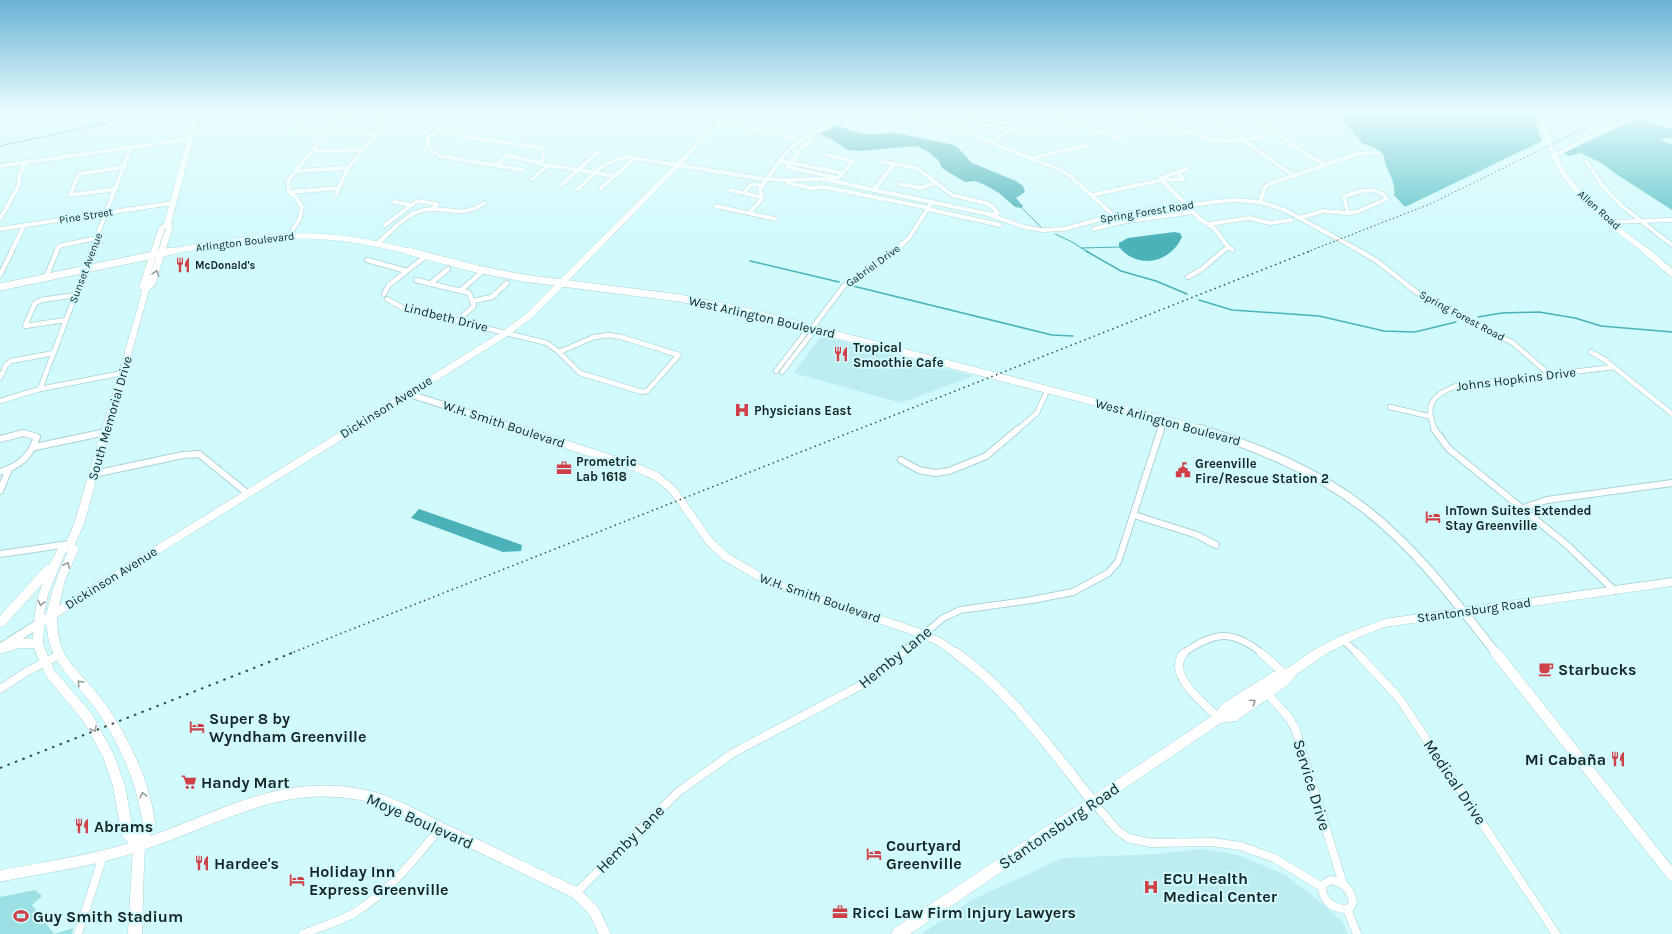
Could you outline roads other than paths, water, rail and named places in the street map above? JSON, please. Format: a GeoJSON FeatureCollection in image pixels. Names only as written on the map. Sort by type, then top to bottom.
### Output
{"type":"FeatureCollection","features":[{"type":"Feature","properties":{"kind":"main road","name":"South Memorial Drive"},"geometry":{"type":"LineString","coordinates":[[139,846],[127,833],[119,786],[108,755],[96,730],[78,704],[56,681],[45,663],[38,644],[38,624],[40,604],[55,563],[63,548],[71,544],[79,524],[146,289],[151,285],[170,226],[167,225],[186,154]]}},
{"type":"Feature","properties":{"kind":"main road","name":"Dickinson Avenue"},"geometry":{"type":"LineString","coordinates":[[0,648],[409,394],[530,315],[690,154]]}},
{"type":"Feature","properties":{"kind":"main road","name":"Allen Road"},"geometry":{"type":"LineString","coordinates":[[1555,155],[1556,161],[1562,170],[1575,188],[1590,204],[1672,273]]}},
{"type":"Feature","properties":{"kind":"main road","name":"South Memorial Drive"},"geometry":{"type":"LineString","coordinates":[[146,289],[143,287],[162,227],[167,225]]}},
{"type":"Feature","properties":{"kind":"main road","name":"Arlington Boulevard"},"geometry":{"type":"LineString","coordinates":[[0,287],[162,253],[246,240],[289,236],[342,238],[377,244],[484,270],[561,284]]}},
{"type":"Feature","properties":{"kind":"main road","name":"West Arlington Boulevard"},"geometry":{"type":"LineString","coordinates":[[561,284],[588,286],[701,302],[812,328],[1216,433],[1254,447],[1304,470],[1346,495],[1395,535],[1423,564],[1672,875]]}},
{"type":"Feature","properties":{"kind":"main road","name":"South Memorial Drive"},"geometry":{"type":"LineString","coordinates":[[71,544],[74,549],[59,584],[52,615],[53,639],[59,655],[68,670],[93,697],[104,712],[132,764],[143,793],[148,825],[139,846],[135,934]]}},
{"type":"Feature","properties":{"kind":"main road"},"geometry":{"type":"LineString","coordinates":[[0,622],[55,563]]}},
{"type":"Feature","properties":{"kind":"main road","name":"Stantonsburg Road"},"geometry":{"type":"LineString","coordinates":[[898,934],[1219,718],[1226,708],[1277,675],[1287,673],[1325,648],[1342,639],[1385,623],[1672,582]]}},
{"type":"Feature","properties":{"kind":"main road"},"geometry":{"type":"LineString","coordinates":[[0,648],[19,643],[38,644]]}},
{"type":"Feature","properties":{"kind":"main road","name":"Stantonsburg Road"},"geometry":{"type":"LineString","coordinates":[[1219,718],[1232,717],[1284,682],[1287,673]]}},
{"type":"Feature","properties":{"kind":"main road","name":"Moye Boulevard"},"geometry":{"type":"LineString","coordinates":[[0,876],[103,856],[139,846],[232,808],[273,796],[307,791],[352,792],[375,798],[402,809],[576,893],[596,912],[606,934]]}},
{"type":"Feature","properties":{"kind":"street"},"geometry":{"type":"LineString","coordinates":[[0,166],[85,154]]}},
{"type":"Feature","properties":{"kind":"street","name":"Sunset Avenue"},"geometry":{"type":"LineString","coordinates":[[40,389],[129,154]]}},
{"type":"Feature","properties":{"kind":"street"},"geometry":{"type":"LineString","coordinates":[[289,192],[288,181],[310,154]]}},
{"type":"Feature","properties":{"kind":"street"},"geometry":{"type":"LineString","coordinates":[[336,194],[348,168],[358,154]]}},
{"type":"Feature","properties":{"kind":"street"},"geometry":{"type":"LineString","coordinates":[[436,154],[523,170]]}},
{"type":"Feature","properties":{"kind":"street"},"geometry":{"type":"LineString","coordinates":[[538,163],[542,161],[544,154]]}},
{"type":"Feature","properties":{"kind":"street"},"geometry":{"type":"LineString","coordinates":[[561,185],[596,154]]}},
{"type":"Feature","properties":{"kind":"street"},"geometry":{"type":"LineString","coordinates":[[749,213],[760,202],[760,189],[786,154]]}},
{"type":"Feature","properties":{"kind":"street"},"geometry":{"type":"LineString","coordinates":[[798,154],[787,167],[837,180],[853,161],[827,156]]}},
{"type":"Feature","properties":{"kind":"street"},"geometry":{"type":"LineString","coordinates":[[1021,154],[1069,175],[1121,222]]}},
{"type":"Feature","properties":{"kind":"street"},"geometry":{"type":"LineString","coordinates":[[1032,158],[1050,154]]}},
{"type":"Feature","properties":{"kind":"street"},"geometry":{"type":"LineString","coordinates":[[1261,154],[1277,166],[1295,176]]}},
{"type":"Feature","properties":{"kind":"street"},"geometry":{"type":"LineString","coordinates":[[1305,154],[1325,165]]}},
{"type":"Feature","properties":{"kind":"street"},"geometry":{"type":"LineString","coordinates":[[1260,202],[1266,187],[1269,184],[1357,154],[1379,154]]}},
{"type":"Feature","properties":{"kind":"street"},"geometry":{"type":"LineString","coordinates":[[495,165],[508,155],[522,157],[548,166],[579,169],[615,176]]}},
{"type":"Feature","properties":{"kind":"street","name":"Spring Forest Road"},"geometry":{"type":"LineString","coordinates":[[578,189],[609,160],[617,157],[635,158],[768,179],[837,180],[859,187],[972,210],[1024,228],[1042,230],[1064,229],[1115,215],[1233,200],[1260,202],[1275,206],[1299,218],[1377,261],[1426,300],[1513,343],[1549,374]]}},
{"type":"Feature","properties":{"kind":"street"},"geometry":{"type":"LineString","coordinates":[[600,189],[635,158]]}},
{"type":"Feature","properties":{"kind":"street"},"geometry":{"type":"LineString","coordinates":[[781,161],[842,173]]}},
{"type":"Feature","properties":{"kind":"street"},"geometry":{"type":"LineString","coordinates":[[0,219],[19,185],[19,176],[26,162]]}},
{"type":"Feature","properties":{"kind":"street"},"geometry":{"type":"LineString","coordinates":[[884,162],[919,170],[955,196],[989,204],[998,213],[990,215]]}},
{"type":"Feature","properties":{"kind":"street"},"geometry":{"type":"LineString","coordinates":[[1587,162],[1602,186],[1622,206],[1672,245]]}},
{"type":"Feature","properties":{"kind":"street"},"geometry":{"type":"LineString","coordinates":[[874,190],[894,164]]}},
{"type":"Feature","properties":{"kind":"street"},"geometry":{"type":"LineString","coordinates":[[532,179],[548,166]]}},
{"type":"Feature","properties":{"kind":"street"},"geometry":{"type":"LineString","coordinates":[[116,189],[70,195],[79,174],[125,167]]}},
{"type":"Feature","properties":{"kind":"street"},"geometry":{"type":"LineString","coordinates":[[296,170],[348,168]]}},
{"type":"Feature","properties":{"kind":"street"},"geometry":{"type":"LineString","coordinates":[[1162,180],[1160,178],[1188,170]]}},
{"type":"Feature","properties":{"kind":"street"},"geometry":{"type":"LineString","coordinates":[[1092,195],[1162,180],[1184,179],[1177,173]]}},
{"type":"Feature","properties":{"kind":"street"},"geometry":{"type":"LineString","coordinates":[[787,180],[788,183],[811,188],[824,187],[1000,225]]}},
{"type":"Feature","properties":{"kind":"street"},"geometry":{"type":"LineString","coordinates":[[1162,180],[1200,219],[1215,229],[1228,247],[1233,250]]}},
{"type":"Feature","properties":{"kind":"street"},"geometry":{"type":"LineString","coordinates":[[900,184],[920,188],[936,183]]}},
{"type":"Feature","properties":{"kind":"street"},"geometry":{"type":"LineString","coordinates":[[744,193],[752,184],[763,186]]}},
{"type":"Feature","properties":{"kind":"street"},"geometry":{"type":"LineString","coordinates":[[854,193],[859,187]]}},
{"type":"Feature","properties":{"kind":"street"},"geometry":{"type":"LineString","coordinates":[[289,192],[339,188]]}},
{"type":"Feature","properties":{"kind":"street"},"geometry":{"type":"LineString","coordinates":[[730,190],[761,197]]}},
{"type":"Feature","properties":{"kind":"street"},"geometry":{"type":"LineString","coordinates":[[1299,218],[1324,211],[1348,214],[1363,210],[1387,199],[1381,192],[1365,190],[1345,196],[1344,198],[1348,214]]}},
{"type":"Feature","properties":{"kind":"street"},"geometry":{"type":"LineString","coordinates":[[289,192],[295,195],[302,205],[303,212],[301,219],[289,236]]}},
{"type":"Feature","properties":{"kind":"street"},"geometry":{"type":"LineString","coordinates":[[385,225],[417,201],[437,204],[433,209]]}},
{"type":"Feature","properties":{"kind":"street"},"geometry":{"type":"LineString","coordinates":[[394,202],[412,205]]}},
{"type":"Feature","properties":{"kind":"street","name":"Gabriel Drive"},"geometry":{"type":"LineString","coordinates":[[812,328],[850,281],[898,250],[909,238],[932,202]]}},
{"type":"Feature","properties":{"kind":"street","name":"Pine Street"},"geometry":{"type":"LineString","coordinates":[[0,229],[172,203]]}},
{"type":"Feature","properties":{"kind":"street"},"geometry":{"type":"LineString","coordinates":[[377,244],[407,217],[425,210],[433,209],[463,212],[473,210],[484,203]]}},
{"type":"Feature","properties":{"kind":"street"},"geometry":{"type":"LineString","coordinates":[[716,206],[775,219]]}},
{"type":"Feature","properties":{"kind":"street"},"geometry":{"type":"LineString","coordinates":[[968,218],[972,210]]}},
{"type":"Feature","properties":{"kind":"street"},"geometry":{"type":"LineString","coordinates":[[1094,229],[1121,222],[1194,212]]}},
{"type":"Feature","properties":{"kind":"street"},"geometry":{"type":"LineString","coordinates":[[397,216],[407,217]]}},
{"type":"Feature","properties":{"kind":"street"},"geometry":{"type":"LineString","coordinates":[[1209,224],[1249,218],[1270,223],[1291,220]]}},
{"type":"Feature","properties":{"kind":"street"},"geometry":{"type":"LineString","coordinates":[[1610,222],[1672,220]]}},
{"type":"Feature","properties":{"kind":"street"},"geometry":{"type":"LineString","coordinates":[[0,275],[24,226]]}},
{"type":"Feature","properties":{"kind":"street"},"geometry":{"type":"LineString","coordinates":[[46,277],[59,246],[98,238]]}},
{"type":"Feature","properties":{"kind":"street"},"geometry":{"type":"LineString","coordinates":[[1188,277],[1202,269],[1228,247]]}},
{"type":"Feature","properties":{"kind":"street"},"geometry":{"type":"LineString","coordinates":[[384,294],[389,285],[426,256]]}},
{"type":"Feature","properties":{"kind":"street"},"geometry":{"type":"LineString","coordinates":[[367,260],[407,271]]}},
{"type":"Feature","properties":{"kind":"street"},"geometry":{"type":"LineString","coordinates":[[430,284],[448,269]]}},
{"type":"Feature","properties":{"kind":"street"},"geometry":{"type":"LineString","coordinates":[[460,291],[484,270]]}},
{"type":"Feature","properties":{"kind":"street"},"geometry":{"type":"LineString","coordinates":[[416,280],[469,293],[474,306],[457,321]]}},
{"type":"Feature","properties":{"kind":"street"},"geometry":{"type":"LineString","coordinates":[[473,301],[492,297],[507,283]]}},
{"type":"Feature","properties":{"kind":"street"},"geometry":{"type":"LineString","coordinates":[[66,320],[25,326],[35,303],[42,300],[76,295]]}},
{"type":"Feature","properties":{"kind":"street","name":"Lindbeth Drive"},"geometry":{"type":"LineString","coordinates":[[387,300],[403,308],[547,343],[559,352],[580,373],[645,392],[679,355],[621,337],[609,335],[594,338],[559,352]]}},
{"type":"Feature","properties":{"kind":"street"},"geometry":{"type":"LineString","coordinates":[[776,371],[806,332],[812,328]]}},
{"type":"Feature","properties":{"kind":"street"},"geometry":{"type":"LineString","coordinates":[[782,372],[812,333],[812,328]]}},
{"type":"Feature","properties":{"kind":"street"},"geometry":{"type":"LineString","coordinates":[[1591,352],[1599,355],[1672,414]]}},
{"type":"Feature","properties":{"kind":"street"},"geometry":{"type":"LineString","coordinates":[[0,378],[6,365],[11,360],[54,353]]}},
{"type":"Feature","properties":{"kind":"street","name":"Johns Hopkins Drive"},"geometry":{"type":"LineString","coordinates":[[1428,416],[1429,407],[1432,401],[1447,388],[1461,385],[1614,367]]}},
{"type":"Feature","properties":{"kind":"street"},"geometry":{"type":"LineString","coordinates":[[0,401],[40,389],[123,373]]}},
{"type":"Feature","properties":{"kind":"street"},"geometry":{"type":"LineString","coordinates":[[901,460],[919,470],[935,473],[949,471],[986,456],[995,450],[1037,413],[1048,389]]}},
{"type":"Feature","properties":{"kind":"street","name":"W.H. Smith Boulevard"},"geometry":{"type":"LineString","coordinates":[[409,394],[655,474],[667,483],[673,490],[709,541],[726,557],[738,565],[769,582],[923,634],[940,642],[968,661],[1001,692],[1094,803]]}},
{"type":"Feature","properties":{"kind":"street"},"geometry":{"type":"LineString","coordinates":[[1390,407],[1428,416],[1433,430],[1449,449],[1567,545],[1615,590]]}},
{"type":"Feature","properties":{"kind":"street","name":"Hemby Lane"},"geometry":{"type":"LineString","coordinates":[[576,893],[678,792],[733,753],[869,681],[888,667],[923,634],[943,618],[960,610],[1046,598],[1072,592],[1108,572],[1118,562],[1164,419]]}},
{"type":"Feature","properties":{"kind":"street"},"geometry":{"type":"LineString","coordinates":[[35,447],[106,432]]}},
{"type":"Feature","properties":{"kind":"street"},"geometry":{"type":"LineString","coordinates":[[0,439],[24,433],[32,434],[37,437],[35,447],[23,460],[9,470],[0,472]]}},
{"type":"Feature","properties":{"kind":"street"},"geometry":{"type":"LineString","coordinates":[[94,474],[183,455],[199,454],[248,493]]}},
{"type":"Feature","properties":{"kind":"street"},"geometry":{"type":"LineString","coordinates":[[0,491],[9,470]]}},
{"type":"Feature","properties":{"kind":"street"},"geometry":{"type":"LineString","coordinates":[[1522,509],[1546,500],[1672,482]]}},
{"type":"Feature","properties":{"kind":"street"},"geometry":{"type":"LineString","coordinates":[[1134,515],[1197,535],[1216,545]]}},
{"type":"Feature","properties":{"kind":"street"},"geometry":{"type":"LineString","coordinates":[[0,554],[71,544]]}},
{"type":"Feature","properties":{"kind":"street"},"geometry":{"type":"LineString","coordinates":[[1219,718],[1181,677],[1178,664],[1182,654],[1212,637],[1223,636],[1237,638],[1255,647],[1287,673]]}},
{"type":"Feature","properties":{"kind":"street","name":"Medical Drive"},"geometry":{"type":"LineString","coordinates":[[1342,639],[1366,661],[1398,698],[1556,934]]}},
{"type":"Feature","properties":{"kind":"street"},"geometry":{"type":"LineString","coordinates":[[0,689],[26,672],[59,655]]}},
{"type":"Feature","properties":{"kind":"street","name":"Service Drive"},"geometry":{"type":"LineString","coordinates":[[1267,693],[1289,718],[1294,728],[1343,884]]}},
{"type":"Feature","properties":{"kind":"street"},"geometry":{"type":"LineString","coordinates":[[1094,803],[1117,830],[1128,838],[1151,843],[1212,842],[1240,846],[1274,858],[1322,887]]}},
{"type":"Feature","properties":{"kind":"street"},"geometry":{"type":"LineString","coordinates":[[303,934],[353,914],[382,893],[403,874],[440,828]]}},
{"type":"Feature","properties":{"kind":"street"},"geometry":{"type":"LineString","coordinates":[[78,934],[103,856]]}},
{"type":"Feature","properties":{"kind":"street"},"geometry":{"type":"LineString","coordinates":[[1330,880],[1343,884],[1349,890],[1353,898],[1352,904],[1347,909],[1339,910],[1330,905],[1323,896],[1322,887],[1330,880]]}},
{"type":"Feature","properties":{"kind":"street"},"geometry":{"type":"LineString","coordinates":[[1347,909],[1357,934]]}},
{"type":"Feature","properties":{"kind":"waterway"},"geometry":{"type":"LineString","coordinates":[[1021,207],[1041,227]]}},
{"type":"Feature","properties":{"kind":"waterway"},"geometry":{"type":"LineString","coordinates":[[1055,234],[1082,248]]}},
{"type":"Feature","properties":{"kind":"waterway"},"geometry":{"type":"LineString","coordinates":[[1082,248],[1119,247]]}},
{"type":"Feature","properties":{"kind":"waterway"},"geometry":{"type":"LineString","coordinates":[[1082,248],[1088,252]]}},
{"type":"Feature","properties":{"kind":"waterway"},"geometry":{"type":"LineString","coordinates":[[1086,251],[1121,271],[1156,281],[1187,294]]}},
{"type":"Feature","properties":{"kind":"waterway"},"geometry":{"type":"LineString","coordinates":[[750,261],[839,282]]}},
{"type":"Feature","properties":{"kind":"waterway"},"geometry":{"type":"LineString","coordinates":[[849,285],[1052,335],[1073,336]]}},
{"type":"Feature","properties":{"kind":"waterway"},"geometry":{"type":"LineString","coordinates":[[1199,300],[1232,310],[1319,316],[1384,331],[1415,332],[1456,322]]}},
{"type":"Feature","properties":{"kind":"waterway"},"geometry":{"type":"LineString","coordinates":[[1478,317],[1502,313],[1539,312],[1575,318],[1601,326],[1672,332]]}},
{"type":"Feature","properties":{"kind":"railway"},"geometry":{"type":"LineString","coordinates":[[1307,252],[1430,204],[1533,154]]}},
{"type":"Feature","properties":{"kind":"railway"},"geometry":{"type":"LineString","coordinates":[[289,654],[1310,251]]}},
{"type":"Feature","properties":{"kind":"railway"},"geometry":{"type":"LineString","coordinates":[[0,768],[292,653]]}},
{"type":"Feature","properties":{"kind":"place","name":"McDonald's"},"geometry":{"type":"Point","coordinates":[183,265]}},
{"type":"Feature","properties":{"kind":"place","name":"Tropical Smoothie Cafe"},"geometry":{"type":"Point","coordinates":[841,354]}},
{"type":"Feature","properties":{"kind":"place","name":"Physicians East"},"geometry":{"type":"Point","coordinates":[742,410]}},
{"type":"Feature","properties":{"kind":"place","name":"Prometric Lab 1618"},"geometry":{"type":"Point","coordinates":[564,468]}},
{"type":"Feature","properties":{"kind":"place","name":"Greenville Fire/Rescue Station 2"},"geometry":{"type":"Point","coordinates":[1183,470]}},
{"type":"Feature","properties":{"kind":"place","name":"InTown Suites Extended Stay Greenville"},"geometry":{"type":"Point","coordinates":[1433,517]}},
{"type":"Feature","properties":{"kind":"place","name":"Starbucks"},"geometry":{"type":"Point","coordinates":[1546,669]}},
{"type":"Feature","properties":{"kind":"place","name":"Super 8 by Wyndham Greenville"},"geometry":{"type":"Point","coordinates":[197,727]}},
{"type":"Feature","properties":{"kind":"place","name":"Mi Cabaña"},"geometry":{"type":"Point","coordinates":[1618,759]}},
{"type":"Feature","properties":{"kind":"place","name":"Handy Mart"},"geometry":{"type":"Point","coordinates":[189,782]}},
{"type":"Feature","properties":{"kind":"place","name":"Abrams"},"geometry":{"type":"Point","coordinates":[82,826]}},
{"type":"Feature","properties":{"kind":"place","name":"Courtyard Greenville"},"geometry":{"type":"Point","coordinates":[874,854]}},
{"type":"Feature","properties":{"kind":"place","name":"Hardee's"},"geometry":{"type":"Point","coordinates":[202,863]}},
{"type":"Feature","properties":{"kind":"place","name":"Holiday Inn Express Greenville"},"geometry":{"type":"Point","coordinates":[297,880]}},
{"type":"Feature","properties":{"kind":"place","name":"ECU Health Medical Center"},"geometry":{"type":"Point","coordinates":[1151,887]}},
{"type":"Feature","properties":{"kind":"place","name":"Ricci Law Firm Injury Lawyers"},"geometry":{"type":"Point","coordinates":[840,912]}},
{"type":"Feature","properties":{"kind":"place","name":"Guy Smith Stadium"},"geometry":{"type":"Point","coordinates":[21,916]}}]}
